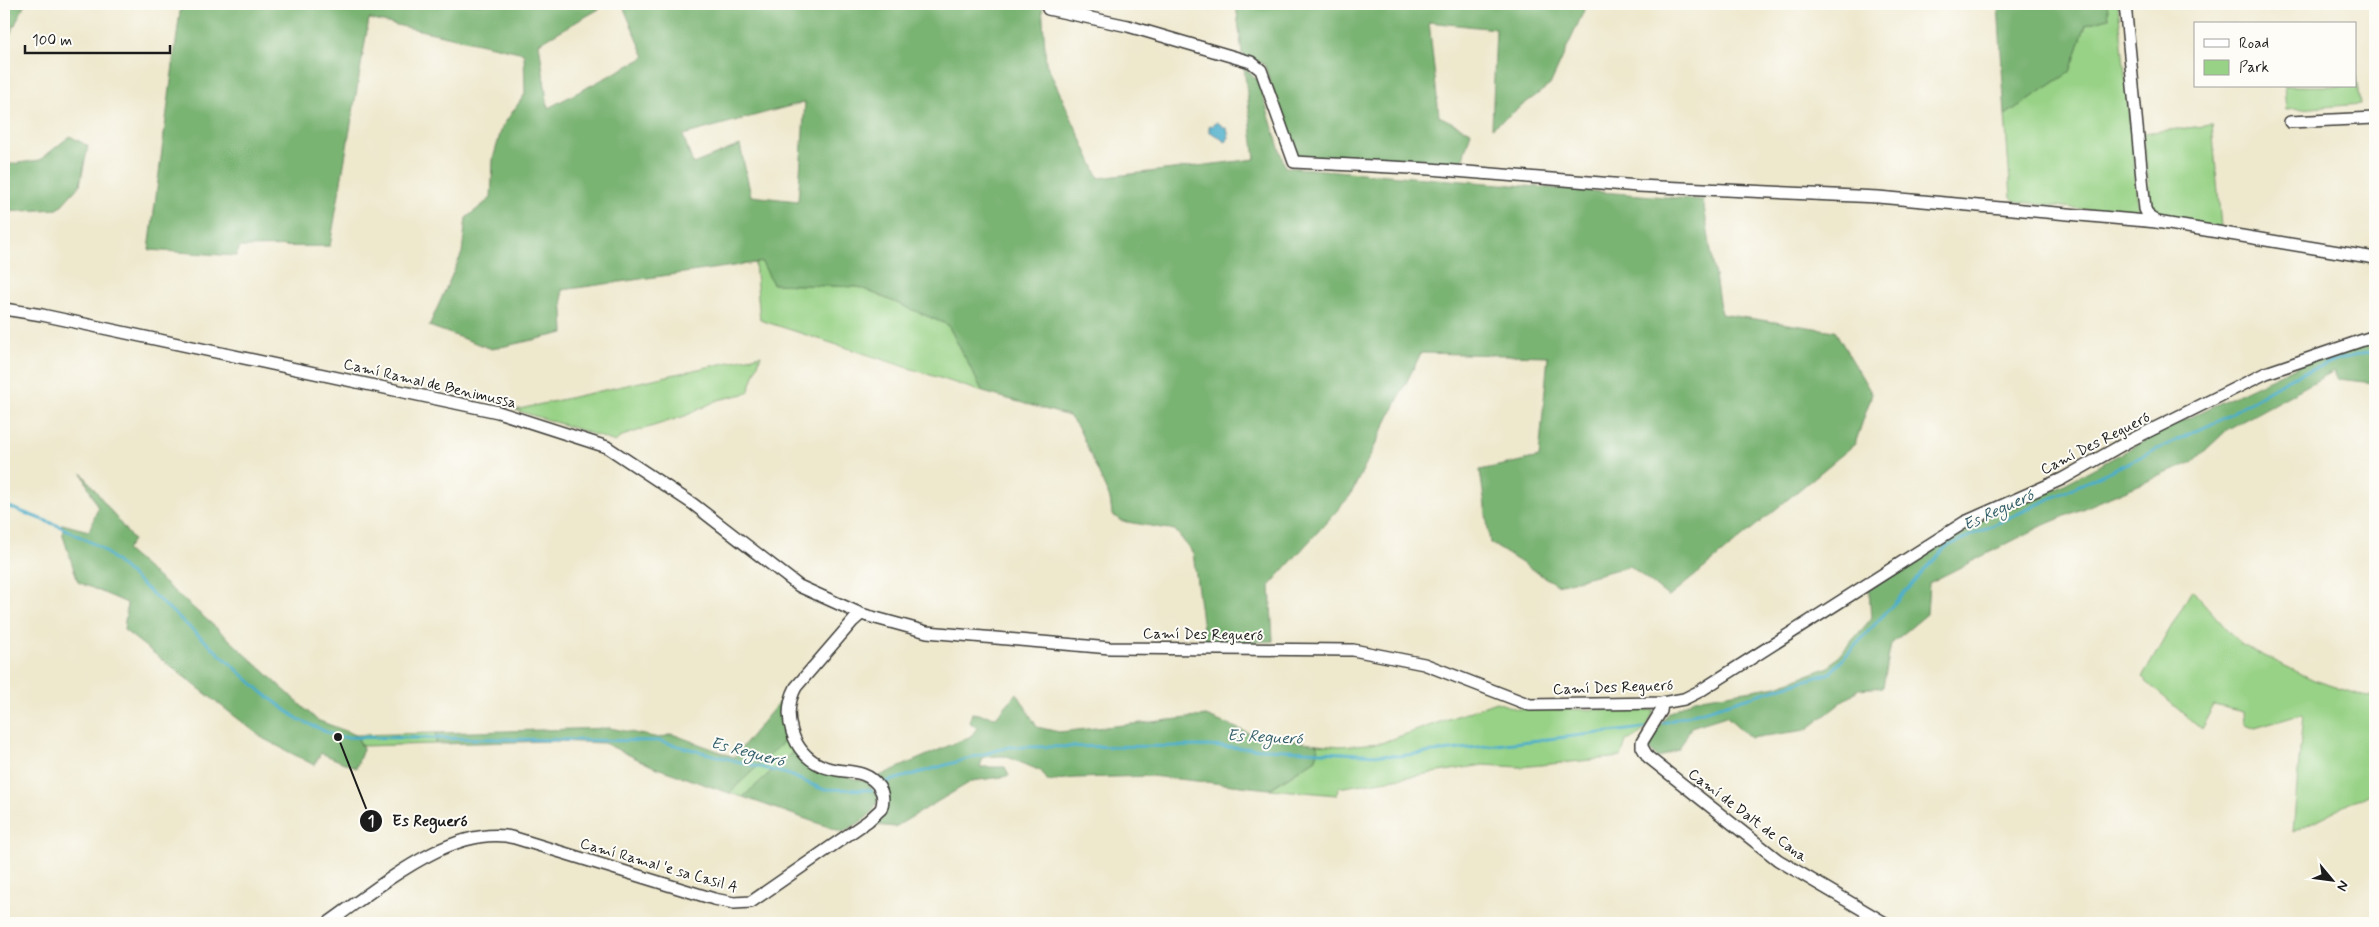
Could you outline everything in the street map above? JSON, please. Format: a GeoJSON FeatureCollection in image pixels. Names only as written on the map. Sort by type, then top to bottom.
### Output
{"type":"FeatureCollection","features":[{"type":"Feature","properties":{"kind":"street"},"geometry":{"type":"LineString","coordinates":[[2125,4],[2144,209],[2149,217],[2157,222]]}},
{"type":"Feature","properties":{"kind":"street"},"geometry":{"type":"LineString","coordinates":[[1048,9],[1128,26],[1251,62],[1261,70],[1294,162],[1430,169],[1638,186],[1878,197],[2157,222],[2375,258]]}},
{"type":"Feature","properties":{"kind":"street"},"geometry":{"type":"LineString","coordinates":[[2290,122],[2375,118]]}},
{"type":"Feature","properties":{"kind":"street","name":"Camí Ramal de Benimussa"},"geometry":{"type":"LineString","coordinates":[[4,309],[42,315],[498,412],[607,447],[693,504],[799,586],[861,614]]}},
{"type":"Feature","properties":{"kind":"street","name":"Camí Des Regueró"},"geometry":{"type":"LineString","coordinates":[[861,614],[927,632],[1110,648],[1353,650],[1424,664],[1530,705],[1662,703],[1684,699],[1700,691],[1965,522],[2062,478],[2129,441],[2266,373],[2375,336]]}},
{"type":"Feature","properties":{"kind":"street","name":"Camí Ramal 'e sa Casil A"},"geometry":{"type":"LineString","coordinates":[[328,923],[436,852],[458,842],[486,836],[515,838],[734,903],[751,902],[868,821],[881,809],[883,796],[876,783],[860,773],[827,768],[814,762],[799,746],[791,730],[788,718],[790,701],[796,687],[853,620],[861,614]]}},
{"type":"Feature","properties":{"kind":"street","name":"Camí de Dalt de Cana"},"geometry":{"type":"LineString","coordinates":[[1662,703],[1661,711],[1642,742],[1642,747],[1648,756],[1778,860],[1885,923]]}},
{"type":"Feature","properties":{"kind":"green space"},"geometry":{"type":"Polygon","coordinates":[[[4,4],[25,4],[4,47],[4,4]]]}},
{"type":"Feature","properties":{"kind":"green space"},"geometry":{"type":"Polygon","coordinates":[[[181,4],[608,4],[539,43],[548,108],[645,57],[622,4],[1042,4],[1046,63],[1099,178],[1255,159],[1244,68],[1258,80],[1285,167],[1703,200],[1721,314],[1835,331],[1872,394],[1855,444],[1669,597],[1630,566],[1557,585],[1490,543],[1480,470],[1539,457],[1548,356],[1421,353],[1350,496],[1270,585],[1273,641],[1205,644],[1193,553],[1175,530],[1121,521],[1112,514],[1110,499],[1079,429],[1069,416],[983,392],[948,325],[859,287],[773,284],[762,262],[562,290],[564,333],[492,349],[429,326],[462,253],[466,218],[491,198],[493,159],[502,127],[525,94],[524,53],[369,19],[330,246],[240,247],[236,256],[149,250],[181,4]],[[805,102],[683,135],[693,164],[740,145],[751,196],[798,201],[805,102]]]}},
{"type":"Feature","properties":{"kind":"green space"},"geometry":{"type":"Polygon","coordinates":[[[1236,4],[1587,4],[1550,85],[1492,128],[1496,29],[1429,22],[1439,116],[1471,132],[1461,165],[1305,161],[1293,153],[1264,64],[1242,54],[1236,4]]]}},
{"type":"Feature","properties":{"kind":"green space"},"geometry":{"type":"Polygon","coordinates":[[[1998,4],[2107,4],[2109,18],[2086,24],[2070,72],[2005,115],[1998,4]]]}},
{"type":"Feature","properties":{"kind":"green space"},"geometry":{"type":"Polygon","coordinates":[[[2107,4],[2118,4],[2139,216],[2015,201],[2011,197],[2005,115],[2070,72],[2086,24],[2109,18],[2107,4]]]}},
{"type":"Feature","properties":{"kind":"green space"},"geometry":{"type":"Polygon","coordinates":[[[2356,78],[2360,104],[2286,110],[2284,88],[2356,88],[2356,78]]]}},
{"type":"Feature","properties":{"kind":"green space"},"geometry":{"type":"Polygon","coordinates":[[[2212,125],[2221,227],[2152,216],[2143,133],[2212,125]]]}},
{"type":"Feature","properties":{"kind":"green space"},"geometry":{"type":"Polygon","coordinates":[[[70,136],[88,146],[80,185],[58,209],[4,212],[4,165],[40,160],[70,136]]]}},
{"type":"Feature","properties":{"kind":"green space"},"geometry":{"type":"Polygon","coordinates":[[[762,262],[773,284],[859,287],[948,325],[983,392],[760,320],[755,263],[762,262]]]}},
{"type":"Feature","properties":{"kind":"green space"},"geometry":{"type":"Polygon","coordinates":[[[2375,338],[2375,383],[2337,379],[2334,371],[2228,429],[2193,462],[2044,525],[1929,583],[1927,614],[1891,644],[1883,687],[1859,689],[1806,730],[1751,738],[1726,716],[1691,727],[1679,749],[1658,758],[1648,748],[1648,741],[1669,713],[1695,699],[1777,686],[1829,667],[1871,619],[1869,589],[1950,535],[2005,508],[2055,489],[2184,420],[2298,366],[2375,338]]]}},
{"type":"Feature","properties":{"kind":"green space"},"geometry":{"type":"Polygon","coordinates":[[[761,355],[748,393],[718,400],[685,416],[622,436],[615,442],[515,410],[761,355]]]}},
{"type":"Feature","properties":{"kind":"green space"},"geometry":{"type":"Polygon","coordinates":[[[82,473],[133,540],[126,550],[220,631],[317,720],[356,735],[363,749],[356,768],[321,753],[314,765],[264,739],[124,630],[127,603],[78,582],[63,536],[62,524],[89,531],[98,508],[82,473]]]}},
{"type":"Feature","properties":{"kind":"green space"},"geometry":{"type":"Polygon","coordinates":[[[2192,590],[2240,644],[2314,680],[2367,697],[2375,695],[2375,790],[2293,832],[2303,714],[2255,728],[2244,723],[2243,712],[2214,705],[2201,729],[2142,678],[2192,590]]]}},
{"type":"Feature","properties":{"kind":"green space"},"geometry":{"type":"Polygon","coordinates":[[[1017,693],[1037,727],[1059,732],[1206,716],[1254,735],[1318,744],[1316,759],[1269,789],[1151,776],[1075,778],[1048,781],[1041,771],[1005,756],[983,757],[980,767],[1005,767],[1009,776],[972,781],[895,827],[875,825],[886,809],[877,777],[971,736],[977,728],[969,722],[972,713],[996,717],[1017,693]]]}},
{"type":"Feature","properties":{"kind":"green space"},"geometry":{"type":"Polygon","coordinates":[[[785,695],[790,736],[729,793],[654,767],[604,743],[554,741],[436,744],[436,733],[610,728],[659,738],[672,734],[734,757],[785,695]]]}},
{"type":"Feature","properties":{"kind":"green space"},"geometry":{"type":"Polygon","coordinates":[[[1496,702],[1517,709],[1654,710],[1644,730],[1626,741],[1621,757],[1520,767],[1483,765],[1338,788],[1337,795],[1270,789],[1316,759],[1318,744],[1340,746],[1381,743],[1496,702]]]}},
{"type":"Feature","properties":{"kind":"green space"},"geometry":{"type":"Polygon","coordinates":[[[436,733],[436,744],[362,746],[356,735],[436,733]]]}},
{"type":"Feature","properties":{"kind":"green space"},"geometry":{"type":"Polygon","coordinates":[[[790,736],[796,749],[743,797],[729,793],[790,736]]]}},
{"type":"Feature","properties":{"kind":"green space"},"geometry":{"type":"Polygon","coordinates":[[[796,749],[805,759],[820,770],[867,782],[878,797],[877,804],[870,814],[843,832],[743,797],[796,749]]]}},
{"type":"Feature","properties":{"kind":"water"},"geometry":{"type":"Polygon","coordinates":[[[1217,122],[1227,129],[1229,137],[1226,142],[1209,131],[1209,127],[1217,122]]]}},
{"type":"Feature","properties":{"kind":"waterway","name":"Es Regueró"},"geometry":{"type":"LineString","coordinates":[[1663,723],[1830,673],[1946,547],[2218,421],[2288,379],[2336,360],[2375,351]]}},
{"type":"Feature","properties":{"kind":"waterway","name":"Es Regueró"},"geometry":{"type":"LineString","coordinates":[[4,505],[59,526],[100,547],[263,693],[298,719],[338,737],[659,741],[787,774],[822,789],[872,790]]}},
{"type":"Feature","properties":{"kind":"waterway","name":"Es Regueró"},"geometry":{"type":"LineString","coordinates":[[886,782],[1009,747],[1207,746],[1398,756],[1645,728]]}},
{"type":"Feature","properties":{"kind":"place","name":"Es Regueró"},"geometry":{"type":"Point","coordinates":[338,737]}}]}
